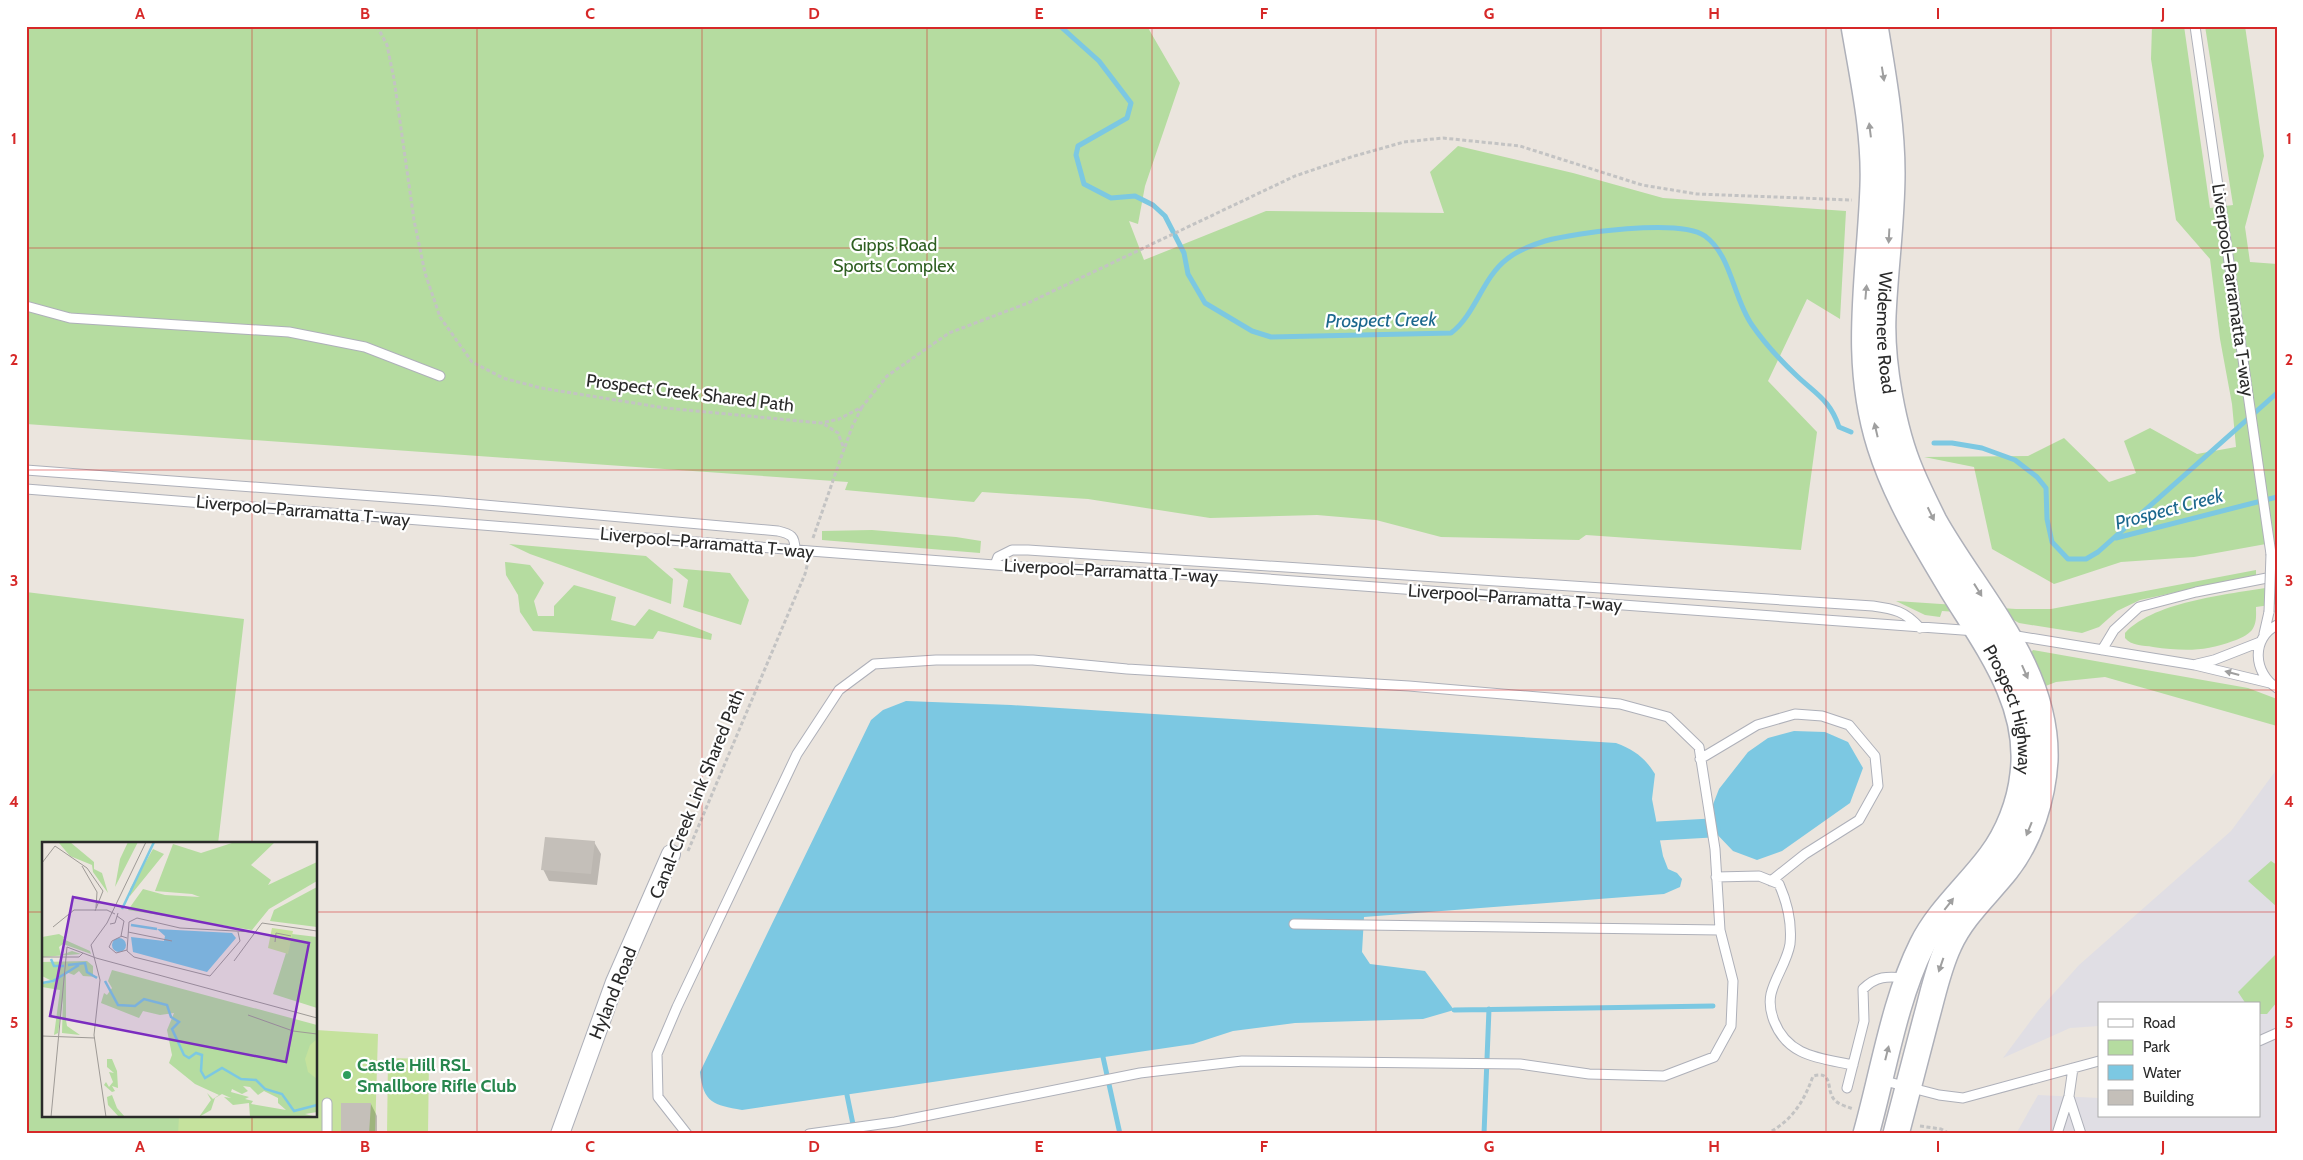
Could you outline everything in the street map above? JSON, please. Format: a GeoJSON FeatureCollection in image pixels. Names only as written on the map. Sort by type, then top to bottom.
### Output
{"type":"FeatureCollection","features":[{"type":"Feature","properties":{"kind":"main road","name":"Widemere Road"},"geometry":{"type":"LineString","coordinates":[[1854,26],[1872,147],[1874,341],[1870,401],[1880,445],[1934,520],[1951,567],[1988,626]]}},
{"type":"Feature","properties":{"kind":"main road","name":"Widemere Road"},"geometry":{"type":"LineString","coordinates":[[1874,341],[1883,316],[1892,175],[1886,95],[1875,26]]}},
{"type":"Feature","properties":{"kind":"main road","name":"Prospect Highway"},"geometry":{"type":"LineString","coordinates":[[1866,1134],[1908,978],[1920,949],[1936,922],[1959,892],[1982,867],[2000,842],[2010,824],[2022,783],[2024,748],[2018,708],[2003,674],[1988,626]]}},
{"type":"Feature","properties":{"kind":"main road","name":"Prospect Highway"},"geometry":{"type":"LineString","coordinates":[[1896,1134],[1937,977],[1947,948],[1965,917],[2008,867],[2015,856],[2031,823],[2040,795],[2044,760],[2043,732],[2039,707],[2022,664],[1988,626]]}},
{"type":"Feature","properties":{"kind":"street","name":"Hyland Road"},"geometry":{"type":"LineString","coordinates":[[560,1134],[616,982],[679,854]]}},
{"type":"Feature","properties":{"kind":"lane","name":"Liverpool–Parramatta T-way"},"geometry":{"type":"LineString","coordinates":[[2194,665],[2214,660],[2262,638],[2269,612],[2271,554],[2195,26]]}},
{"type":"Feature","properties":{"kind":"lane"},"geometry":{"type":"LineString","coordinates":[[26,306],[70,318],[289,332],[365,347],[440,376]]}},
{"type":"Feature","properties":{"kind":"lane"},"geometry":{"type":"LineString","coordinates":[[26,470],[440,501],[778,531],[793,536],[795,539],[795,550]]}},
{"type":"Feature","properties":{"kind":"lane","name":"Liverpool–Parramatta T-way"},"geometry":{"type":"LineString","coordinates":[[26,489],[995,565],[1227,576],[1920,628],[1988,626],[2102,650],[2194,665],[2273,685]]}},
{"type":"Feature","properties":{"kind":"lane"},"geometry":{"type":"LineString","coordinates":[[995,565],[998,556],[1007,551],[1028,550],[1501,580],[1873,606],[1894,609],[1909,616],[1920,628]]}},
{"type":"Feature","properties":{"kind":"lane","name":"Liverpool–Parramatta T-way"},"geometry":{"type":"LineString","coordinates":[[2271,554],[2277,567]]}},
{"type":"Feature","properties":{"kind":"lane"},"geometry":{"type":"LineString","coordinates":[[2102,650],[2114,630],[2139,607],[2196,592],[2277,576]]}},
{"type":"Feature","properties":{"kind":"lane"},"geometry":{"type":"LineString","coordinates":[[2273,685],[2264,675],[2258,657],[2262,638],[2277,625]]}},
{"type":"Feature","properties":{"kind":"lane"},"geometry":{"type":"LineString","coordinates":[[685,1134],[658,1097],[657,1054],[693,972],[797,754],[839,690],[874,664],[936,660],[1033,660],[1127,669],[1409,686],[1620,704],[1668,717],[1699,747],[1714,849],[1720,930],[1733,981],[1731,1026],[1714,1057],[1664,1076],[1589,1074],[1520,1064],[1242,1062],[1140,1073],[895,1122],[809,1134]]}},
{"type":"Feature","properties":{"kind":"lane"},"geometry":{"type":"LineString","coordinates":[[1700,758],[1757,725],[1794,714],[1822,716],[1849,725],[1875,756],[1878,786],[1859,820],[1805,854],[1771,881]]}},
{"type":"Feature","properties":{"kind":"lane"},"geometry":{"type":"LineString","coordinates":[[1716,877],[1759,876],[1779,884],[1787,902],[1790,942],[1784,964],[1771,994],[1770,1012],[1777,1028],[1794,1048],[1810,1056],[1853,1064]]}},
{"type":"Feature","properties":{"kind":"lane"},"geometry":{"type":"LineString","coordinates":[[1294,924],[1720,930]]}},
{"type":"Feature","properties":{"kind":"lane"},"geometry":{"type":"LineString","coordinates":[[1847,1088],[1864,1021],[1863,989],[1872,980],[1892,977],[1908,978]]}},
{"type":"Feature","properties":{"kind":"lane"},"geometry":{"type":"LineString","coordinates":[[2260,1041],[2277,1033]]}},
{"type":"Feature","properties":{"kind":"lane"},"geometry":{"type":"LineString","coordinates":[[1880,1080],[1939,1096],[1963,1098],[2098,1061]]}},
{"type":"Feature","properties":{"kind":"lane"},"geometry":{"type":"LineString","coordinates":[[2057,1134],[2069,1096],[2073,1068]]}},
{"type":"Feature","properties":{"kind":"lane"},"geometry":{"type":"LineString","coordinates":[[2069,1096],[2081,1134]]}},
{"type":"Feature","properties":{"kind":"lane"},"geometry":{"type":"LineString","coordinates":[[327,1103],[327,1134]]}},
{"type":"Feature","properties":{"kind":"path","name":"Prospect Creek Shared Path"},"geometry":{"type":"LineString","coordinates":[[377,26],[387,45],[394,79],[414,220],[425,273],[440,317],[472,362],[503,378],[541,388],[665,408],[821,423],[839,419],[862,407],[887,376],[949,333],[1028,303],[1295,176],[1351,156],[1404,142],[1443,138],[1520,146],[1642,184],[1696,194],[1858,201]]}},
{"type":"Feature","properties":{"kind":"path"},"geometry":{"type":"LineString","coordinates":[[812,542],[828,491],[852,427],[862,407]]}},
{"type":"Feature","properties":{"kind":"path"},"geometry":{"type":"LineString","coordinates":[[821,423],[838,433],[844,449]]}},
{"type":"Feature","properties":{"kind":"path","name":"Canal-Creek Link Shared Path"},"geometry":{"type":"LineString","coordinates":[[679,854],[805,574],[808,561]]}},
{"type":"Feature","properties":{"kind":"path"},"geometry":{"type":"LineString","coordinates":[[1766,1134],[1782,1126],[1797,1109],[1806,1096],[1812,1076],[1815,1075],[1827,1078],[1830,1083],[1832,1097],[1838,1102],[1856,1110]]}},
{"type":"Feature","properties":{"kind":"path"},"geometry":{"type":"LineString","coordinates":[[1923,1127],[1941,1130],[1950,1134]]}},
{"type":"Feature","properties":{"kind":"shaded area"},"geometry":{"type":"Polygon","coordinates":[[[2277,769],[2277,1134],[2016,1134],[2038,1095],[2098,1098],[2098,1118],[2260,1118],[2260,1002],[2098,1002],[2098,1026],[2070,1028],[2003,1058],[2038,1011],[2079,965],[2231,831],[2277,769]]]}},
{"type":"Feature","properties":{"kind":"green space","name":"Gipps Road Sports Complex"},"geometry":{"type":"Polygon","coordinates":[[[26,26],[1147,26],[1180,83],[1145,186],[1138,224],[1129,221],[1144,260],[1266,211],[1444,213],[1430,172],[1458,146],[1573,173],[1663,198],[1846,211],[1840,319],[1807,299],[1768,381],[1817,432],[1801,550],[1586,535],[1579,540],[1441,537],[1376,520],[1317,515],[1210,518],[1088,499],[982,492],[974,502],[845,490],[848,482],[26,424],[26,26]]]}},
{"type":"Feature","properties":{"kind":"green space"},"geometry":{"type":"Polygon","coordinates":[[[2152,26],[2184,26],[2210,208],[2233,205],[2205,26],[2245,26],[2264,156],[2245,227],[2250,262],[2277,264],[2277,542],[2194,557],[2121,562],[2054,584],[1992,549],[1974,467],[1924,457],[2028,456],[2064,438],[2109,482],[2136,473],[2124,441],[2150,428],[2197,454],[2236,447],[2232,404],[2220,339],[2210,259],[2176,220],[2151,59],[2152,26]]]}},
{"type":"Feature","properties":{"kind":"green space"},"geometry":{"type":"Polygon","coordinates":[[[872,530],[981,541],[980,553],[822,540],[822,531],[872,530]]]}},
{"type":"Feature","properties":{"kind":"green space"},"geometry":{"type":"Polygon","coordinates":[[[509,544],[646,556],[673,579],[671,604],[530,554],[509,544]]]}},
{"type":"Feature","properties":{"kind":"green space"},"geometry":{"type":"Polygon","coordinates":[[[505,562],[530,565],[544,583],[534,601],[538,616],[554,616],[554,606],[574,585],[616,597],[611,620],[635,626],[649,609],[712,634],[711,640],[658,631],[653,639],[533,631],[520,612],[518,595],[506,575],[505,562]]]}},
{"type":"Feature","properties":{"kind":"green space"},"geometry":{"type":"Polygon","coordinates":[[[673,568],[730,573],[749,600],[741,625],[683,607],[688,580],[673,568]]]}},
{"type":"Feature","properties":{"kind":"green space"},"geometry":{"type":"Polygon","coordinates":[[[2256,570],[2256,575],[2140,600],[2117,611],[2099,627],[2082,633],[2019,623],[2005,615],[1942,611],[1940,617],[1925,615],[1896,601],[2016,609],[2051,609],[2256,570]]]}},
{"type":"Feature","properties":{"kind":"green space"},"geometry":{"type":"Polygon","coordinates":[[[2277,586],[2277,604],[2256,607],[2255,622],[2252,630],[2241,638],[2223,645],[2193,650],[2174,649],[2138,645],[2125,638],[2125,633],[2139,622],[2175,606],[2196,600],[2277,586]]]}},
{"type":"Feature","properties":{"kind":"green space"},"geometry":{"type":"Polygon","coordinates":[[[26,592],[244,619],[218,842],[42,842],[42,1118],[186,1118],[184,1134],[26,1134],[26,592]]]}},
{"type":"Feature","properties":{"kind":"green space"},"geometry":{"type":"Polygon","coordinates":[[[2033,650],[2248,688],[2277,699],[2277,726],[2105,677],[2056,682],[2043,687],[2029,655],[2033,650]]]}},
{"type":"Feature","properties":{"kind":"green space"},"geometry":{"type":"Polygon","coordinates":[[[2271,861],[2277,865],[2277,907],[2248,881],[2271,861]]]}},
{"type":"Feature","properties":{"kind":"green space"},"geometry":{"type":"Polygon","coordinates":[[[2277,953],[2277,1002],[2267,1014],[2260,1014],[2260,1002],[2245,1002],[2238,992],[2277,953]]]}},
{"type":"Feature","properties":{"kind":"green space","name":"Castle Hill RSL Smallbore Rifle Club"},"geometry":{"type":"Polygon","coordinates":[[[318,1030],[378,1034],[375,1134],[178,1134],[179,1118],[318,1118],[318,1030]]]}},
{"type":"Feature","properties":{"kind":"green space"},"geometry":{"type":"Polygon","coordinates":[[[388,1058],[429,1059],[428,1134],[387,1134],[388,1058]]]}},
{"type":"Feature","properties":{"kind":"water"},"geometry":{"type":"Polygon","coordinates":[[[906,701],[1011,705],[1616,743],[1639,755],[1655,774],[1652,799],[1663,856],[1668,869],[1677,873],[1682,879],[1680,887],[1664,894],[1364,917],[1362,952],[1370,964],[1425,971],[1454,1010],[1423,1019],[1295,1023],[1233,1031],[1193,1044],[742,1110],[717,1104],[707,1096],[700,1072],[871,720],[883,710],[906,701]]]}},
{"type":"Feature","properties":{"kind":"water"},"geometry":{"type":"Polygon","coordinates":[[[1794,731],[1825,732],[1848,742],[1863,768],[1850,803],[1782,851],[1757,860],[1733,851],[1711,828],[1712,807],[1719,789],[1748,752],[1768,738],[1794,731]]]}},
{"type":"Feature","properties":{"kind":"building"},"geometry":{"type":"Polygon","coordinates":[[[545,837],[595,841],[591,874],[541,870],[545,837]]]}},
{"type":"Feature","properties":{"kind":"building"},"geometry":{"type":"Polygon","coordinates":[[[341,1103],[371,1103],[369,1134],[341,1134],[341,1103]]]}},
{"type":"Feature","properties":{"kind":"waterway","name":"Prospect Creek"},"geometry":{"type":"LineString","coordinates":[[1060,26],[1099,61],[1131,103],[1127,118],[1078,146],[1076,155],[1084,184],[1111,198],[1135,196],[1153,205],[1165,216],[1184,253],[1188,274],[1205,303],[1252,331],[1271,337],[1451,333],[1467,316],[1498,267],[1511,256],[1525,248],[1545,241],[1602,231],[1651,228],[1674,228],[1692,231],[1705,236],[1714,244],[1727,266],[1740,303],[1762,339],[1827,404],[1839,427],[1851,432]]}},
{"type":"Feature","properties":{"kind":"waterway","name":"Prospect Creek"},"geometry":{"type":"LineString","coordinates":[[1934,443],[1952,443],[1982,448],[2015,460],[2037,477],[2046,488],[2047,519],[2052,542],[2068,559],[2086,559],[2098,552],[2277,393]]}},
{"type":"Feature","properties":{"kind":"waterway","name":"Prospect Creek"},"geometry":{"type":"LineString","coordinates":[[2116,538],[2277,497]]}},
{"type":"Feature","properties":{"kind":"waterway"},"geometry":{"type":"LineString","coordinates":[[1658,831],[1711,828]]}},
{"type":"Feature","properties":{"kind":"waterway"},"geometry":{"type":"LineString","coordinates":[[1454,1010],[1713,1006]]}},
{"type":"Feature","properties":{"kind":"waterway"},"geometry":{"type":"LineString","coordinates":[[1484,1134],[1489,1009]]}},
{"type":"Feature","properties":{"kind":"waterway"},"geometry":{"type":"LineString","coordinates":[[1103,1057],[1120,1134]]}},
{"type":"Feature","properties":{"kind":"waterway"},"geometry":{"type":"LineString","coordinates":[[847,1095],[855,1134]]}},
{"type":"Feature","properties":{"kind":"place","name":"Castle Hill RSL Smallbore Rifle Club"},"geometry":{"type":"Point","coordinates":[347,1075]}}]}
